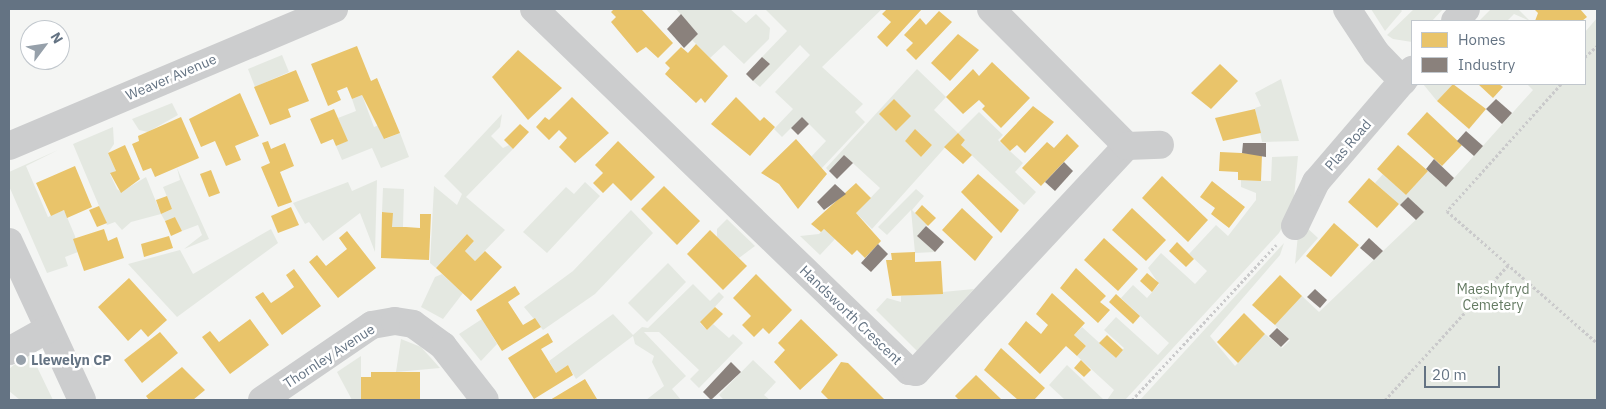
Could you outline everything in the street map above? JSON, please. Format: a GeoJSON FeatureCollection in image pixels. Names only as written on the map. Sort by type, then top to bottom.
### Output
{"type":"FeatureCollection","features":[{"type":"Feature","properties":{"kind":"street","name":"Weaver Avenue"},"geometry":{"type":"LineString","coordinates":[[9,146],[334,9]]}},
{"type":"Feature","properties":{"kind":"street","name":"Handsworth Crescent"},"geometry":{"type":"LineString","coordinates":[[534,9],[909,371],[922,367],[1127,146]]}},
{"type":"Feature","properties":{"kind":"street"},"geometry":{"type":"LineString","coordinates":[[991,9],[1127,146],[1160,145]]}},
{"type":"Feature","properties":{"kind":"street"},"geometry":{"type":"LineString","coordinates":[[1347,9],[1376,53],[1408,75]]}},
{"type":"Feature","properties":{"kind":"street"},"geometry":{"type":"LineString","coordinates":[[1456,20],[1466,9]]}},
{"type":"Feature","properties":{"kind":"street","name":"Plas Road"},"geometry":{"type":"LineString","coordinates":[[1295,226],[1316,182],[1408,75]]}},
{"type":"Feature","properties":{"kind":"street"},"geometry":{"type":"LineString","coordinates":[[9,242],[82,400]]}},
{"type":"Feature","properties":{"kind":"street","name":"Thornley Avenue"},"geometry":{"type":"LineString","coordinates":[[262,400],[372,325],[395,321],[413,324],[443,346],[485,400]]}},
{"type":"Feature","properties":{"kind":"street"},"geometry":{"type":"LineString","coordinates":[[9,351],[48,329]]}},
{"type":"Feature","properties":{"kind":"path"},"geometry":{"type":"LineString","coordinates":[[1586,56],[1597,46]]}},
{"type":"Feature","properties":{"kind":"path"},"geometry":{"type":"LineString","coordinates":[[1560,85],[1447,211],[1597,343]]}},
{"type":"Feature","properties":{"kind":"path"},"geometry":{"type":"LineString","coordinates":[[1132,400],[1295,226]]}},
{"type":"Feature","properties":{"kind":"path"},"geometry":{"type":"LineString","coordinates":[[1386,400],[1509,264]]}},
{"type":"Feature","properties":{"kind":"green space"},"geometry":{"type":"Polygon","coordinates":[[[676,9],[730,9],[746,23],[756,14],[770,28],[769,39],[744,64],[724,45],[710,58],[692,40],[698,34],[676,9]]]}},
{"type":"Feature","properties":{"kind":"green space"},"geometry":{"type":"Polygon","coordinates":[[[765,9],[882,9],[822,67],[863,104],[855,112],[865,122],[821,169],[810,158],[826,141],[802,117],[782,137],[774,129],[793,109],[775,92],[810,55],[800,45],[760,87],[753,81],[770,64],[762,57],[787,31],[765,9]]]}},
{"type":"Feature","properties":{"kind":"green space"},"geometry":{"type":"Polygon","coordinates":[[[1371,9],[1400,9],[1402,11],[1385,31],[1371,9]]]}},
{"type":"Feature","properties":{"kind":"green space"},"geometry":{"type":"Polygon","coordinates":[[[1414,9],[1443,9],[1433,20],[1411,20],[1411,42],[1393,39],[1387,35],[1414,9]]]}},
{"type":"Feature","properties":{"kind":"green space"},"geometry":{"type":"Polygon","coordinates":[[[1491,9],[1518,9],[1529,20],[1514,14],[1508,20],[1480,20],[1491,9]]]}},
{"type":"Feature","properties":{"kind":"green space","name":"Maeshyfryd Cemetery"},"geometry":{"type":"Polygon","coordinates":[[[1597,18],[1597,400],[1140,400],[1284,243],[1280,255],[1210,336],[1235,366],[1265,334],[1282,348],[1290,340],[1275,325],[1302,296],[1319,312],[1424,212],[1408,197],[1400,205],[1375,183],[1383,174],[1406,195],[1428,171],[1446,187],[1533,90],[1528,85],[1586,85],[1586,31],[1597,18]]]}},
{"type":"Feature","properties":{"kind":"green space"},"geometry":{"type":"Polygon","coordinates":[[[282,55],[289,72],[255,87],[248,69],[282,55]]]}},
{"type":"Feature","properties":{"kind":"green space"},"geometry":{"type":"Polygon","coordinates":[[[917,69],[946,97],[934,110],[958,133],[872,229],[856,213],[880,188],[844,155],[829,171],[826,168],[917,69]],[[915,130],[905,141],[921,157],[932,145],[915,130]]]}},
{"type":"Feature","properties":{"kind":"green space"},"geometry":{"type":"Polygon","coordinates":[[[1281,79],[1299,141],[1262,142],[1255,108],[1261,106],[1255,93],[1281,79]]]}},
{"type":"Feature","properties":{"kind":"green space"},"geometry":{"type":"Polygon","coordinates":[[[1424,85],[1452,85],[1437,101],[1424,85]]]}},
{"type":"Feature","properties":{"kind":"green space"},"geometry":{"type":"Polygon","coordinates":[[[362,95],[374,127],[379,125],[385,139],[400,133],[409,157],[381,168],[372,148],[342,160],[336,146],[347,141],[338,118],[356,111],[352,99],[362,95]]]}},
{"type":"Feature","properties":{"kind":"green space"},"geometry":{"type":"Polygon","coordinates":[[[172,103],[178,115],[148,132],[139,130],[132,119],[172,103]]]}},
{"type":"Feature","properties":{"kind":"green space"},"geometry":{"type":"Polygon","coordinates":[[[979,112],[1003,135],[998,140],[1023,163],[1015,172],[1036,192],[1024,205],[961,145],[965,140],[958,133],[979,112]]]}},
{"type":"Feature","properties":{"kind":"green space"},"geometry":{"type":"Polygon","coordinates":[[[502,114],[500,127],[491,136],[503,148],[509,145],[513,149],[466,197],[505,230],[475,261],[465,251],[474,241],[467,234],[436,268],[430,263],[434,186],[457,205],[462,194],[444,176],[502,114]]]}},
{"type":"Feature","properties":{"kind":"green space"},"geometry":{"type":"Polygon","coordinates":[[[113,127],[114,144],[108,153],[116,171],[110,174],[117,189],[121,192],[146,177],[161,214],[131,222],[122,230],[115,222],[107,225],[73,144],[113,127]]]}},
{"type":"Feature","properties":{"kind":"green space"},"geometry":{"type":"Polygon","coordinates":[[[58,150],[26,166],[48,217],[64,210],[75,236],[78,252],[65,257],[68,266],[47,273],[9,186],[9,172],[58,150]]]}},
{"type":"Feature","properties":{"kind":"green space"},"geometry":{"type":"Polygon","coordinates":[[[1298,156],[1293,208],[1279,233],[1125,400],[1107,400],[1114,390],[1077,356],[1086,346],[1074,335],[1082,327],[1116,358],[1124,348],[1104,330],[1116,317],[1158,355],[1169,343],[1121,298],[1133,285],[1147,298],[1159,284],[1148,268],[1161,253],[1195,284],[1207,271],[1189,254],[1216,225],[1228,236],[1256,200],[1256,193],[1241,187],[1241,180],[1271,181],[1272,157],[1298,156]]]}},
{"type":"Feature","properties":{"kind":"green space"},"geometry":{"type":"Polygon","coordinates":[[[177,168],[209,239],[184,249],[202,235],[198,225],[182,231],[175,217],[165,221],[161,214],[172,209],[163,187],[180,180],[177,168]]]}},
{"type":"Feature","properties":{"kind":"green space"},"geometry":{"type":"Polygon","coordinates":[[[377,180],[375,252],[360,213],[323,241],[309,222],[305,224],[293,203],[348,182],[352,191],[377,180]]]}},
{"type":"Feature","properties":{"kind":"green space"},"geometry":{"type":"Polygon","coordinates":[[[585,182],[600,196],[547,253],[523,232],[566,187],[574,194],[585,182]]]}},
{"type":"Feature","properties":{"kind":"green space"},"geometry":{"type":"Polygon","coordinates":[[[383,188],[404,189],[403,227],[392,227],[392,213],[382,212],[383,188]]]}},
{"type":"Feature","properties":{"kind":"green space"},"geometry":{"type":"Polygon","coordinates":[[[916,189],[924,196],[912,210],[927,225],[917,236],[935,252],[915,253],[911,210],[887,235],[878,227],[916,189]]]}},
{"type":"Feature","properties":{"kind":"green space"},"geometry":{"type":"Polygon","coordinates":[[[631,210],[653,233],[595,294],[543,330],[524,307],[573,271],[631,210]]]}},
{"type":"Feature","properties":{"kind":"green space"},"geometry":{"type":"Polygon","coordinates":[[[727,219],[755,246],[739,258],[717,237],[717,229],[727,219]]]}},
{"type":"Feature","properties":{"kind":"green space"},"geometry":{"type":"Polygon","coordinates":[[[1305,226],[1318,238],[1295,264],[1298,235],[1305,226]]]}},
{"type":"Feature","properties":{"kind":"green space"},"geometry":{"type":"Polygon","coordinates":[[[271,229],[278,243],[177,317],[128,264],[180,250],[193,274],[271,229]]]}},
{"type":"Feature","properties":{"kind":"green space"},"geometry":{"type":"Polygon","coordinates":[[[824,229],[835,239],[820,255],[800,236],[819,234],[824,229]]]}},
{"type":"Feature","properties":{"kind":"green space"},"geometry":{"type":"Polygon","coordinates":[[[668,263],[686,282],[647,322],[628,303],[668,263]]]}},
{"type":"Feature","properties":{"kind":"green space"},"geometry":{"type":"Polygon","coordinates":[[[442,274],[463,293],[443,319],[421,307],[435,277],[442,274]]]}},
{"type":"Feature","properties":{"kind":"green space"},"geometry":{"type":"Polygon","coordinates":[[[693,284],[710,301],[719,292],[724,297],[700,323],[707,330],[713,324],[729,338],[733,334],[743,343],[699,388],[690,379],[699,370],[659,332],[644,332],[686,376],[672,389],[681,400],[646,400],[664,386],[652,362],[654,356],[635,344],[633,336],[576,379],[568,365],[556,373],[549,361],[613,314],[633,335],[642,327],[648,328],[693,284]]]}},
{"type":"Feature","properties":{"kind":"green space"},"geometry":{"type":"Polygon","coordinates":[[[974,289],[917,351],[876,310],[887,298],[901,302],[901,296],[974,289]]]}},
{"type":"Feature","properties":{"kind":"green space"},"geometry":{"type":"Polygon","coordinates":[[[482,319],[497,344],[481,361],[459,334],[482,319]]]}},
{"type":"Feature","properties":{"kind":"green space"},"geometry":{"type":"Polygon","coordinates":[[[401,339],[421,347],[440,368],[396,372],[401,339]]]}},
{"type":"Feature","properties":{"kind":"green space","name":"Llewelyn CP"},"geometry":{"type":"Polygon","coordinates":[[[30,352],[53,400],[20,400],[9,391],[9,369],[30,352]]]}},
{"type":"Feature","properties":{"kind":"green space"},"geometry":{"type":"Polygon","coordinates":[[[361,356],[361,400],[352,400],[337,372],[361,356]]]}},
{"type":"Feature","properties":{"kind":"green space"},"geometry":{"type":"Polygon","coordinates":[[[753,360],[776,382],[764,395],[770,400],[724,400],[719,395],[753,360]]]}},
{"type":"Feature","properties":{"kind":"green space"},"geometry":{"type":"Polygon","coordinates":[[[1067,365],[1104,400],[1065,400],[1049,385],[1067,365]]]}},
{"type":"Feature","properties":{"kind":"building: Homes"},"geometry":{"type":"Polygon","coordinates":[[[614,9],[641,9],[673,43],[658,58],[646,47],[637,53],[611,22],[616,17],[611,12],[614,9]]]}},
{"type":"Feature","properties":{"kind":"building: Homes"},"geometry":{"type":"Polygon","coordinates":[[[887,9],[922,9],[887,47],[877,37],[891,22],[882,14],[887,9]]]}},
{"type":"Feature","properties":{"kind":"building: Homes"},"geometry":{"type":"Polygon","coordinates":[[[1534,9],[1580,9],[1587,17],[1583,20],[1535,20],[1538,13],[1534,9]]]}},
{"type":"Feature","properties":{"kind":"building: Homes"},"geometry":{"type":"Polygon","coordinates":[[[939,11],[952,22],[916,60],[906,50],[913,43],[904,35],[920,18],[926,25],[939,11]]]}},
{"type":"Feature","properties":{"kind":"building: Homes"},"geometry":{"type":"Polygon","coordinates":[[[958,34],[979,50],[950,81],[931,63],[958,34]]]}},
{"type":"Feature","properties":{"kind":"building: Homes"},"geometry":{"type":"Polygon","coordinates":[[[696,44],[728,76],[705,103],[701,98],[696,103],[665,74],[670,68],[665,63],[681,47],[688,53],[696,44]]]}},
{"type":"Feature","properties":{"kind":"building: Homes"},"geometry":{"type":"Polygon","coordinates":[[[357,46],[371,81],[377,78],[400,133],[384,139],[362,95],[352,99],[347,87],[337,91],[341,100],[328,106],[311,64],[357,46]]]}},
{"type":"Feature","properties":{"kind":"building: Homes"},"geometry":{"type":"Polygon","coordinates":[[[518,50],[562,88],[528,120],[492,77],[518,50]]]}},
{"type":"Feature","properties":{"kind":"building: Homes"},"geometry":{"type":"Polygon","coordinates":[[[992,62],[1030,98],[1001,128],[982,109],[985,106],[979,100],[963,114],[946,97],[973,69],[979,76],[992,62]]]}},
{"type":"Feature","properties":{"kind":"building: Homes"},"geometry":{"type":"Polygon","coordinates":[[[1220,64],[1238,81],[1211,109],[1191,93],[1220,64]]]}},
{"type":"Feature","properties":{"kind":"building: Homes"},"geometry":{"type":"Polygon","coordinates":[[[296,70],[309,101],[288,109],[291,117],[270,125],[254,87],[296,70]]]}},
{"type":"Feature","properties":{"kind":"building: Homes"},"geometry":{"type":"Polygon","coordinates":[[[1452,85],[1454,85],[1486,109],[1469,129],[1437,101],[1452,85]]]}},
{"type":"Feature","properties":{"kind":"building: Homes"},"geometry":{"type":"Polygon","coordinates":[[[1479,85],[1500,85],[1503,87],[1493,98],[1479,85]]]}},
{"type":"Feature","properties":{"kind":"building: Homes"},"geometry":{"type":"Polygon","coordinates":[[[240,93],[259,136],[235,146],[241,160],[226,166],[215,141],[201,147],[189,119],[240,93]]]}},
{"type":"Feature","properties":{"kind":"building: Homes"},"geometry":{"type":"Polygon","coordinates":[[[572,97],[609,133],[575,163],[559,147],[567,138],[559,130],[549,140],[536,127],[545,117],[549,120],[572,97]]]}},
{"type":"Feature","properties":{"kind":"building: Homes"},"geometry":{"type":"Polygon","coordinates":[[[736,97],[760,121],[764,117],[775,127],[750,156],[711,124],[736,97]]]}},
{"type":"Feature","properties":{"kind":"building: Homes"},"geometry":{"type":"Polygon","coordinates":[[[894,99],[911,116],[896,131],[879,114],[894,99]]]}},
{"type":"Feature","properties":{"kind":"building: Homes"},"geometry":{"type":"Polygon","coordinates":[[[1033,106],[1054,122],[1025,153],[1017,145],[1010,151],[1000,141],[1033,106]]]}},
{"type":"Feature","properties":{"kind":"building: Homes"},"geometry":{"type":"Polygon","coordinates":[[[334,109],[348,141],[336,146],[333,139],[321,144],[310,119],[334,109]]]}},
{"type":"Feature","properties":{"kind":"building: Homes"},"geometry":{"type":"Polygon","coordinates":[[[1255,109],[1261,133],[1223,141],[1215,118],[1255,109]]]}},
{"type":"Feature","properties":{"kind":"building: Homes"},"geometry":{"type":"Polygon","coordinates":[[[1427,112],[1462,145],[1442,166],[1407,134],[1427,112]]]}},
{"type":"Feature","properties":{"kind":"building: Homes"},"geometry":{"type":"Polygon","coordinates":[[[181,117],[199,158],[155,177],[151,168],[143,171],[132,144],[139,141],[138,136],[181,117]]]}},
{"type":"Feature","properties":{"kind":"building: Homes"},"geometry":{"type":"Polygon","coordinates":[[[520,124],[529,132],[513,149],[504,140],[520,124]]]}},
{"type":"Feature","properties":{"kind":"building: Homes"},"geometry":{"type":"Polygon","coordinates":[[[915,129],[932,145],[921,157],[905,141],[915,129]]]}},
{"type":"Feature","properties":{"kind":"building: Homes"},"geometry":{"type":"Polygon","coordinates":[[[958,133],[965,140],[961,145],[972,155],[963,164],[944,147],[958,133]]]}},
{"type":"Feature","properties":{"kind":"building: Homes"},"geometry":{"type":"Polygon","coordinates":[[[1067,134],[1079,146],[1041,186],[1022,168],[1047,142],[1054,148],[1067,134]]]}},
{"type":"Feature","properties":{"kind":"building: Homes"},"geometry":{"type":"Polygon","coordinates":[[[796,139],[827,174],[798,209],[779,184],[761,173],[796,139]]]}},
{"type":"Feature","properties":{"kind":"building: Homes"},"geometry":{"type":"Polygon","coordinates":[[[268,141],[271,149],[285,143],[294,166],[280,172],[292,202],[278,207],[261,167],[270,163],[262,143],[268,141]]]}},
{"type":"Feature","properties":{"kind":"building: Homes"},"geometry":{"type":"Polygon","coordinates":[[[618,141],[655,177],[631,201],[613,183],[603,193],[593,183],[603,173],[595,165],[618,141]]]}},
{"type":"Feature","properties":{"kind":"building: Homes"},"geometry":{"type":"Polygon","coordinates":[[[125,145],[140,179],[121,193],[110,173],[116,171],[108,153],[125,145]]]}},
{"type":"Feature","properties":{"kind":"building: Homes"},"geometry":{"type":"Polygon","coordinates":[[[1398,145],[1428,171],[1406,195],[1377,169],[1398,145]]]}},
{"type":"Feature","properties":{"kind":"building: Homes"},"geometry":{"type":"Polygon","coordinates":[[[1220,152],[1262,154],[1261,181],[1238,180],[1238,172],[1219,171],[1220,152]]]}},
{"type":"Feature","properties":{"kind":"building: Homes"},"geometry":{"type":"Polygon","coordinates":[[[75,166],[92,207],[67,218],[64,210],[51,216],[36,183],[75,166]]]}},
{"type":"Feature","properties":{"kind":"building: Homes"},"geometry":{"type":"Polygon","coordinates":[[[211,170],[220,193],[209,197],[200,174],[211,170]]]}},
{"type":"Feature","properties":{"kind":"building: Homes"},"geometry":{"type":"Polygon","coordinates":[[[978,174],[1019,210],[1001,233],[961,192],[978,174]]]}},
{"type":"Feature","properties":{"kind":"building: Homes"},"geometry":{"type":"Polygon","coordinates":[[[1162,176],[1208,220],[1188,242],[1142,198],[1162,176]]]}},
{"type":"Feature","properties":{"kind":"building: Homes"},"geometry":{"type":"Polygon","coordinates":[[[1369,178],[1399,204],[1377,228],[1348,202],[1369,178]]]}},
{"type":"Feature","properties":{"kind":"building: Homes"},"geometry":{"type":"Polygon","coordinates":[[[1212,181],[1245,207],[1229,228],[1211,214],[1215,208],[1200,197],[1212,181]]]}},
{"type":"Feature","properties":{"kind":"building: Homes"},"geometry":{"type":"Polygon","coordinates":[[[856,183],[871,198],[856,213],[881,241],[865,258],[857,250],[852,255],[824,229],[821,232],[811,224],[856,183]]]}},
{"type":"Feature","properties":{"kind":"building: Homes"},"geometry":{"type":"Polygon","coordinates":[[[664,186],[700,221],[677,245],[641,209],[664,186]]]}},
{"type":"Feature","properties":{"kind":"building: Homes"},"geometry":{"type":"Polygon","coordinates":[[[167,196],[172,209],[161,214],[156,200],[167,196]]]}},
{"type":"Feature","properties":{"kind":"building: Homes"},"geometry":{"type":"Polygon","coordinates":[[[922,205],[936,218],[928,226],[915,213],[922,205]]]}},
{"type":"Feature","properties":{"kind":"building: Homes"},"geometry":{"type":"Polygon","coordinates":[[[99,206],[107,223],[97,227],[89,210],[99,206]]]}},
{"type":"Feature","properties":{"kind":"building: Homes"},"geometry":{"type":"Polygon","coordinates":[[[291,207],[299,225],[278,233],[271,216],[291,207]]]}},
{"type":"Feature","properties":{"kind":"building: Homes"},"geometry":{"type":"Polygon","coordinates":[[[962,208],[993,237],[975,261],[942,230],[962,208]]]}},
{"type":"Feature","properties":{"kind":"building: Homes"},"geometry":{"type":"Polygon","coordinates":[[[1132,208],[1166,240],[1146,261],[1112,230],[1132,208]]]}},
{"type":"Feature","properties":{"kind":"building: Homes"},"geometry":{"type":"Polygon","coordinates":[[[382,212],[393,213],[392,227],[420,228],[420,214],[431,214],[429,260],[381,258],[382,212]]]}},
{"type":"Feature","properties":{"kind":"building: Homes"},"geometry":{"type":"Polygon","coordinates":[[[175,217],[182,231],[171,236],[165,221],[175,217]]]}},
{"type":"Feature","properties":{"kind":"building: Homes"},"geometry":{"type":"Polygon","coordinates":[[[1334,223],[1359,245],[1331,277],[1306,256],[1334,223]]]}},
{"type":"Feature","properties":{"kind":"building: Homes"},"geometry":{"type":"Polygon","coordinates":[[[104,229],[108,241],[117,237],[124,258],[84,271],[73,239],[104,229]]]}},
{"type":"Feature","properties":{"kind":"building: Homes"},"geometry":{"type":"Polygon","coordinates":[[[710,230],[747,266],[723,290],[687,254],[710,230]]]}},
{"type":"Feature","properties":{"kind":"building: Homes"},"geometry":{"type":"Polygon","coordinates":[[[347,231],[376,268],[338,298],[309,262],[317,255],[326,266],[347,249],[339,238],[347,231]]]}},
{"type":"Feature","properties":{"kind":"building: Homes"},"geometry":{"type":"Polygon","coordinates":[[[467,234],[474,241],[465,251],[475,261],[485,251],[502,267],[471,301],[436,268],[467,234]]]}},
{"type":"Feature","properties":{"kind":"building: Homes"},"geometry":{"type":"Polygon","coordinates":[[[169,236],[173,248],[144,257],[141,244],[169,236]]]}},
{"type":"Feature","properties":{"kind":"building: Homes"},"geometry":{"type":"Polygon","coordinates":[[[1104,238],[1138,269],[1118,291],[1084,260],[1104,238]]]}},
{"type":"Feature","properties":{"kind":"building: Homes"},"geometry":{"type":"Polygon","coordinates":[[[1177,242],[1194,259],[1186,267],[1169,251],[1177,242]]]}},
{"type":"Feature","properties":{"kind":"building: Homes"},"geometry":{"type":"Polygon","coordinates":[[[915,252],[915,262],[941,261],[943,294],[892,296],[886,260],[892,260],[891,253],[915,252]]]}},
{"type":"Feature","properties":{"kind":"building: Homes"},"geometry":{"type":"Polygon","coordinates":[[[1076,268],[1106,296],[1100,302],[1110,310],[1098,323],[1060,288],[1076,268]]]}},
{"type":"Feature","properties":{"kind":"building: Homes"},"geometry":{"type":"Polygon","coordinates":[[[294,269],[321,306],[282,335],[255,297],[263,292],[271,303],[283,295],[294,287],[286,275],[294,269]]]}},
{"type":"Feature","properties":{"kind":"building: Homes"},"geometry":{"type":"Polygon","coordinates":[[[1147,273],[1159,283],[1152,292],[1140,281],[1147,273]]]}},
{"type":"Feature","properties":{"kind":"building: Homes"},"geometry":{"type":"Polygon","coordinates":[[[756,274],[792,310],[769,334],[763,328],[754,337],[742,325],[751,316],[733,298],[756,274]]]}},
{"type":"Feature","properties":{"kind":"building: Homes"},"geometry":{"type":"Polygon","coordinates":[[[1280,275],[1302,296],[1275,325],[1252,305],[1280,275]]]}},
{"type":"Feature","properties":{"kind":"building: Homes"},"geometry":{"type":"Polygon","coordinates":[[[129,278],[167,320],[148,337],[141,329],[128,341],[98,307],[129,278]]]}},
{"type":"Feature","properties":{"kind":"building: Homes"},"geometry":{"type":"Polygon","coordinates":[[[515,286],[520,294],[508,302],[523,325],[535,318],[541,327],[502,351],[476,310],[515,286]]]}},
{"type":"Feature","properties":{"kind":"building: Homes"},"geometry":{"type":"Polygon","coordinates":[[[1052,293],[1085,323],[1074,335],[1086,346],[1077,356],[1066,346],[1040,374],[1008,344],[1026,321],[1041,334],[1048,325],[1036,314],[1052,293]]]}},
{"type":"Feature","properties":{"kind":"building: Homes"},"geometry":{"type":"Polygon","coordinates":[[[1116,294],[1140,316],[1133,324],[1109,302],[1116,294]]]}},
{"type":"Feature","properties":{"kind":"building: Homes"},"geometry":{"type":"Polygon","coordinates":[[[715,307],[723,314],[707,330],[700,322],[715,307]]]}},
{"type":"Feature","properties":{"kind":"building: Homes"},"geometry":{"type":"Polygon","coordinates":[[[1244,313],[1265,334],[1238,363],[1217,342],[1244,313]]]}},
{"type":"Feature","properties":{"kind":"building: Homes"},"geometry":{"type":"Polygon","coordinates":[[[250,319],[269,345],[230,374],[202,337],[210,331],[219,342],[250,319]]]}},
{"type":"Feature","properties":{"kind":"building: Homes"},"geometry":{"type":"Polygon","coordinates":[[[801,319],[838,355],[800,390],[774,362],[785,350],[778,343],[801,319]]]}},
{"type":"Feature","properties":{"kind":"building: Homes"},"geometry":{"type":"Polygon","coordinates":[[[160,332],[178,353],[142,383],[124,360],[160,332]]]}},
{"type":"Feature","properties":{"kind":"building: Homes"},"geometry":{"type":"Polygon","coordinates":[[[548,333],[553,342],[541,349],[556,373],[568,365],[573,375],[534,399],[508,358],[548,333]]]}},
{"type":"Feature","properties":{"kind":"building: Homes"},"geometry":{"type":"Polygon","coordinates":[[[1107,335],[1123,350],[1116,358],[1099,343],[1107,335]]]}},
{"type":"Feature","properties":{"kind":"building: Homes"},"geometry":{"type":"Polygon","coordinates":[[[1001,348],[1045,388],[1034,400],[1018,400],[984,370],[1001,348]]]}},
{"type":"Feature","properties":{"kind":"building: Homes"},"geometry":{"type":"Polygon","coordinates":[[[1081,360],[1091,370],[1084,377],[1074,368],[1081,360]]]}},
{"type":"Feature","properties":{"kind":"building: Homes"},"geometry":{"type":"Polygon","coordinates":[[[841,362],[848,363],[884,399],[829,400],[821,392],[841,362]]]}},
{"type":"Feature","properties":{"kind":"building: Homes"},"geometry":{"type":"Polygon","coordinates":[[[182,367],[205,390],[193,400],[149,400],[146,396],[182,367]]]}},
{"type":"Feature","properties":{"kind":"building: Homes"},"geometry":{"type":"Polygon","coordinates":[[[371,372],[420,372],[420,400],[361,400],[361,377],[371,377],[371,372]]]}},
{"type":"Feature","properties":{"kind":"building: Homes"},"geometry":{"type":"Polygon","coordinates":[[[976,375],[1002,400],[959,400],[955,396],[976,375]]]}},
{"type":"Feature","properties":{"kind":"building: Homes"},"geometry":{"type":"Polygon","coordinates":[[[585,379],[597,399],[604,400],[550,400],[585,379]]]}},
{"type":"Feature","properties":{"kind":"building: Industry"},"geometry":{"type":"Polygon","coordinates":[[[681,14],[698,34],[684,48],[667,29],[681,14]]]}},
{"type":"Feature","properties":{"kind":"building: Industry"},"geometry":{"type":"Polygon","coordinates":[[[762,57],[770,64],[753,81],[746,74],[762,57]]]}},
{"type":"Feature","properties":{"kind":"building: Industry"},"geometry":{"type":"Polygon","coordinates":[[[1496,99],[1512,113],[1502,124],[1486,109],[1496,99]]]}},
{"type":"Feature","properties":{"kind":"building: Industry"},"geometry":{"type":"Polygon","coordinates":[[[802,117],[809,124],[798,135],[791,128],[802,117]]]}},
{"type":"Feature","properties":{"kind":"building: Industry"},"geometry":{"type":"Polygon","coordinates":[[[1466,131],[1483,146],[1474,156],[1457,141],[1466,131]]]}},
{"type":"Feature","properties":{"kind":"building: Industry"},"geometry":{"type":"Polygon","coordinates":[[[1243,143],[1266,143],[1266,157],[1242,153],[1243,143]]]}},
{"type":"Feature","properties":{"kind":"building: Industry"},"geometry":{"type":"Polygon","coordinates":[[[844,155],[853,163],[837,179],[829,171],[844,155]]]}},
{"type":"Feature","properties":{"kind":"building: Industry"},"geometry":{"type":"Polygon","coordinates":[[[1434,159],[1454,178],[1446,187],[1426,169],[1434,159]]]}},
{"type":"Feature","properties":{"kind":"building: Industry"},"geometry":{"type":"Polygon","coordinates":[[[1064,162],[1073,171],[1055,191],[1045,182],[1064,162]]]}},
{"type":"Feature","properties":{"kind":"building: Industry"},"geometry":{"type":"Polygon","coordinates":[[[835,184],[846,194],[824,210],[817,202],[835,184]]]}},
{"type":"Feature","properties":{"kind":"building: Industry"},"geometry":{"type":"Polygon","coordinates":[[[1408,197],[1424,212],[1416,220],[1400,205],[1408,197]]]}},
{"type":"Feature","properties":{"kind":"building: Industry"},"geometry":{"type":"Polygon","coordinates":[[[926,226],[944,242],[935,252],[917,236],[926,226]]]}},
{"type":"Feature","properties":{"kind":"building: Industry"},"geometry":{"type":"Polygon","coordinates":[[[1369,238],[1383,251],[1374,260],[1360,248],[1369,238]]]}},
{"type":"Feature","properties":{"kind":"building: Industry"},"geometry":{"type":"Polygon","coordinates":[[[878,244],[888,254],[871,272],[861,263],[878,244]]]}},
{"type":"Feature","properties":{"kind":"building: Industry"},"geometry":{"type":"Polygon","coordinates":[[[1315,289],[1327,300],[1320,308],[1307,297],[1315,289]]]}},
{"type":"Feature","properties":{"kind":"building: Industry"},"geometry":{"type":"Polygon","coordinates":[[[1277,328],[1289,339],[1281,347],[1269,336],[1277,328]]]}},
{"type":"Feature","properties":{"kind":"building: Industry"},"geometry":{"type":"Polygon","coordinates":[[[731,362],[741,372],[711,400],[703,392],[731,362]]]}},
{"type":"Feature","properties":{"kind":"place","name":"Llewelyn CP"},"geometry":{"type":"Point","coordinates":[21,360]}}]}
